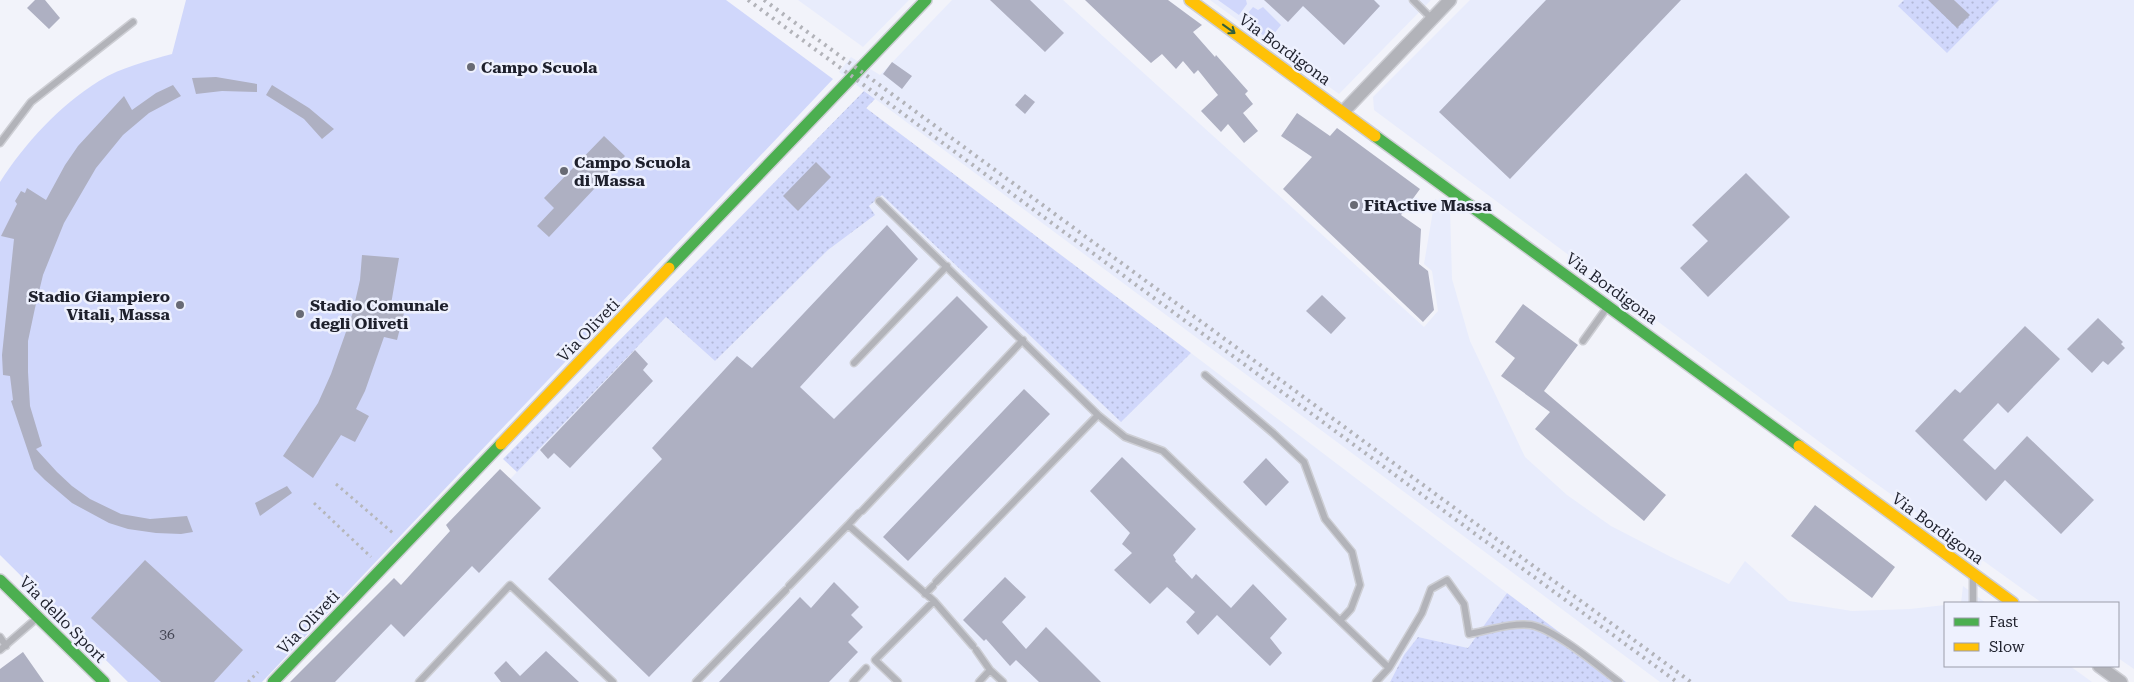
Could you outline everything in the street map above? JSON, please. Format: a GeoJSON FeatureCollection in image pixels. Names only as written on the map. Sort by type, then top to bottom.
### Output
{"type":"FeatureCollection","features":[{"type":"Feature","properties":{"kind":"street","name":"Via Oliveti"},"geometry":{"type":"LineString","coordinates":[[273,682],[926,0]]}},
{"type":"Feature","properties":{"kind":"street","name":"Via Bordigona"},"geometry":{"type":"LineString","coordinates":[[1190,0],[2013,602]]}},
{"type":"Feature","properties":{"kind":"street"},"geometry":{"type":"LineString","coordinates":[[1344,111],[1450,0]]}},
{"type":"Feature","properties":{"kind":"street","name":"Via dello Sport"},"geometry":{"type":"LineString","coordinates":[[0,580],[104,682]]}},
{"type":"Feature","properties":{"kind":"street"},"geometry":{"type":"LineString","coordinates":[[2100,667],[2121,682]]}},
{"type":"Feature","properties":{"kind":"lane"},"geometry":{"type":"LineString","coordinates":[[1413,0],[1432,19]]}},
{"type":"Feature","properties":{"kind":"lane"},"geometry":{"type":"LineString","coordinates":[[0,143],[31,102],[133,22]]}},
{"type":"Feature","properties":{"kind":"lane"},"geometry":{"type":"LineString","coordinates":[[879,201],[1098,415],[1125,437],[1163,451],[1389,668]]}},
{"type":"Feature","properties":{"kind":"lane"},"geometry":{"type":"LineString","coordinates":[[854,363],[947,266]]}},
{"type":"Feature","properties":{"kind":"lane"},"geometry":{"type":"LineString","coordinates":[[1583,341],[1608,306]]}},
{"type":"Feature","properties":{"kind":"lane"},"geometry":{"type":"LineString","coordinates":[[696,682],[1023,340]]}},
{"type":"Feature","properties":{"kind":"lane"},"geometry":{"type":"LineString","coordinates":[[1205,375],[1274,433],[1304,462],[1325,519],[1352,552],[1360,585],[1351,609],[1340,621]]}},
{"type":"Feature","properties":{"kind":"lane"},"geometry":{"type":"LineString","coordinates":[[925,594],[1098,415]]}},
{"type":"Feature","properties":{"kind":"lane"},"geometry":{"type":"LineString","coordinates":[[848,525],[934,601],[990,670],[1003,682]]}},
{"type":"Feature","properties":{"kind":"lane"},"geometry":{"type":"LineString","coordinates":[[1973,573],[1973,602]]}},
{"type":"Feature","properties":{"kind":"lane"},"geometry":{"type":"LineString","coordinates":[[1376,682],[1389,668],[1422,614],[1431,589],[1447,580],[1464,604],[1469,634],[1504,627],[1531,625],[1555,635],[1619,682]]}},
{"type":"Feature","properties":{"kind":"lane"},"geometry":{"type":"LineString","coordinates":[[419,682],[510,585],[613,682]]}},
{"type":"Feature","properties":{"kind":"lane"},"geometry":{"type":"LineString","coordinates":[[853,682],[934,601]]}},
{"type":"Feature","properties":{"kind":"lane"},"geometry":{"type":"LineString","coordinates":[[0,637],[3,648],[38,617]]}},
{"type":"Feature","properties":{"kind":"lane"},"geometry":{"type":"LineString","coordinates":[[870,664],[898,682]]}},
{"type":"Feature","properties":{"kind":"lane"},"geometry":{"type":"LineString","coordinates":[[979,682],[990,670]]}},
{"type":"Feature","properties":{"kind":"path"},"geometry":{"type":"LineString","coordinates":[[336,484],[405,544]]}},
{"type":"Feature","properties":{"kind":"path"},"geometry":{"type":"LineString","coordinates":[[314,503],[371,557],[364,564]]}},
{"type":"Feature","properties":{"kind":"path"},"geometry":{"type":"LineString","coordinates":[[248,682],[262,668]]}},
{"type":"Feature","properties":{"kind":"shaded area"},"geometry":{"type":"Polygon","coordinates":[[[186,0],[726,0],[833,79],[262,682],[128,682],[0,555],[0,182],[32,139],[71,101],[99,81],[117,72],[172,54],[186,0]]]}},
{"type":"Feature","properties":{"kind":"shaded area"},"geometry":{"type":"Polygon","coordinates":[[[798,0],[909,0],[863,47],[798,0]]]}},
{"type":"Feature","properties":{"kind":"shaded area"},"geometry":{"type":"Polygon","coordinates":[[[952,0],[1063,0],[1424,327],[1438,311],[1432,271],[1424,264],[1435,199],[1450,208],[1452,279],[1470,341],[1525,457],[1567,495],[1611,526],[1729,584],[1745,561],[1789,601],[1852,611],[1910,609],[1944,605],[1944,667],[2071,667],[2092,682],[1660,682],[839,72],[851,57],[880,75],[952,0]]]}},
{"type":"Feature","properties":{"kind":"shaded area"},"geometry":{"type":"Polygon","coordinates":[[[1210,0],[1431,0],[1339,94],[1210,0]]]}},
{"type":"Feature","properties":{"kind":"shaded area"},"geometry":{"type":"Polygon","coordinates":[[[1218,0],[1246,0],[1247,4],[1239,15],[1218,0]]]}},
{"type":"Feature","properties":{"kind":"shaded area"},"geometry":{"type":"Polygon","coordinates":[[[1470,0],[2134,0],[2134,669],[2119,659],[2119,602],[2041,602],[1860,472],[1374,110],[1373,97],[1470,0]]]}},
{"type":"Feature","properties":{"kind":"shaded area"},"geometry":{"type":"Polygon","coordinates":[[[1904,0],[1938,0],[1969,15],[1954,0],[1999,0],[1947,53],[1898,6],[1904,0]]]}},
{"type":"Feature","properties":{"kind":"shaded area"},"geometry":{"type":"Polygon","coordinates":[[[1253,7],[1258,10],[1263,7],[1281,25],[1269,40],[1243,19],[1253,7]]]}},
{"type":"Feature","properties":{"kind":"shaded area"},"geometry":{"type":"Polygon","coordinates":[[[864,91],[875,99],[866,108],[1191,353],[1121,422],[882,195],[869,206],[875,215],[828,250],[715,361],[666,317],[517,472],[503,459],[864,91]]]}},
{"type":"Feature","properties":{"kind":"shaded area"},"geometry":{"type":"Polygon","coordinates":[[[882,195],[1121,421],[1191,353],[1507,593],[1468,648],[1418,637],[1404,655],[1390,682],[315,682],[666,317],[715,361],[828,250],[874,216],[869,206],[882,195]]]}},
{"type":"Feature","properties":{"kind":"shaded area"},"geometry":{"type":"Polygon","coordinates":[[[1963,586],[1985,602],[1961,602],[1963,586]]]}},
{"type":"Feature","properties":{"kind":"shaded area"},"geometry":{"type":"Polygon","coordinates":[[[1507,593],[1626,682],[1390,682],[1404,655],[1418,637],[1468,648],[1507,593]]]}},
{"type":"Feature","properties":{"kind":"building"},"geometry":{"type":"Polygon","coordinates":[[[35,0],[45,0],[60,18],[49,29],[27,8],[35,0]]]}},
{"type":"Feature","properties":{"kind":"building"},"geometry":{"type":"Polygon","coordinates":[[[990,0],[1030,0],[1064,33],[1045,52],[990,0]]]}},
{"type":"Feature","properties":{"kind":"building"},"geometry":{"type":"Polygon","coordinates":[[[1085,0],[1168,0],[1202,25],[1193,32],[1248,91],[1245,94],[1253,104],[1243,113],[1258,131],[1244,143],[1228,124],[1221,132],[1201,111],[1218,95],[1198,70],[1194,74],[1183,61],[1176,69],[1162,54],[1151,63],[1085,0]]]}},
{"type":"Feature","properties":{"kind":"building"},"geometry":{"type":"Polygon","coordinates":[[[1264,0],[1374,0],[1380,6],[1344,45],[1303,6],[1288,22],[1264,0]]]}},
{"type":"Feature","properties":{"kind":"building"},"geometry":{"type":"Polygon","coordinates":[[[1546,0],[1681,0],[1510,179],[1439,112],[1546,0]]]}},
{"type":"Feature","properties":{"kind":"building"},"geometry":{"type":"Polygon","coordinates":[[[1928,0],[1954,0],[1970,15],[1957,28],[1928,0]]]}},
{"type":"Feature","properties":{"kind":"building"},"geometry":{"type":"Polygon","coordinates":[[[892,62],[912,76],[902,89],[883,74],[892,62]]]}},
{"type":"Feature","properties":{"kind":"building"},"geometry":{"type":"Polygon","coordinates":[[[216,77],[257,84],[257,92],[222,91],[196,94],[192,78],[216,77]]]}},
{"type":"Feature","properties":{"kind":"building"},"geometry":{"type":"Polygon","coordinates":[[[173,85],[181,96],[149,113],[123,135],[96,168],[64,223],[43,275],[35,308],[28,341],[28,372],[30,406],[42,446],[36,449],[57,472],[90,499],[121,514],[150,519],[187,516],[193,532],[181,534],[128,529],[109,523],[72,503],[34,469],[11,401],[13,400],[10,376],[3,375],[2,355],[14,239],[1,236],[17,204],[15,201],[21,191],[25,193],[27,188],[46,200],[78,146],[124,96],[132,110],[156,93],[173,85]]]}},
{"type":"Feature","properties":{"kind":"building"},"geometry":{"type":"Polygon","coordinates":[[[272,85],[309,108],[334,129],[322,139],[304,119],[266,95],[272,85]]]}},
{"type":"Feature","properties":{"kind":"building"},"geometry":{"type":"Polygon","coordinates":[[[1025,94],[1035,102],[1025,114],[1015,105],[1025,94]]]}},
{"type":"Feature","properties":{"kind":"building","name":"FitActive Massa"},"geometry":{"type":"Polygon","coordinates":[[[1297,113],[1330,136],[1337,128],[1420,189],[1401,215],[1421,229],[1419,264],[1428,271],[1434,310],[1423,322],[1283,189],[1312,157],[1281,136],[1297,113]]]}},
{"type":"Feature","properties":{"kind":"building"},"geometry":{"type":"Polygon","coordinates":[[[604,136],[625,156],[549,237],[537,226],[554,208],[544,198],[604,136]]]}},
{"type":"Feature","properties":{"kind":"building"},"geometry":{"type":"Polygon","coordinates":[[[816,162],[831,177],[798,211],[783,196],[816,162]]]}},
{"type":"Feature","properties":{"kind":"building"},"geometry":{"type":"Polygon","coordinates":[[[1746,173],[1790,217],[1708,297],[1680,268],[1708,241],[1692,225],[1746,173]]]}},
{"type":"Feature","properties":{"kind":"building"},"geometry":{"type":"Polygon","coordinates":[[[887,225],[918,259],[800,387],[834,419],[957,296],[988,327],[649,677],[548,579],[662,459],[652,448],[737,356],[752,368],[887,225]]]}},
{"type":"Feature","properties":{"kind":"building"},"geometry":{"type":"Polygon","coordinates":[[[362,255],[399,258],[390,310],[404,313],[397,340],[384,337],[365,391],[356,409],[369,416],[355,442],[341,435],[313,478],[283,456],[318,403],[331,374],[352,315],[360,280],[362,255]]]}},
{"type":"Feature","properties":{"kind":"building"},"geometry":{"type":"Polygon","coordinates":[[[1322,295],[1346,318],[1331,334],[1306,311],[1322,295]]]}},
{"type":"Feature","properties":{"kind":"building"},"geometry":{"type":"Polygon","coordinates":[[[1523,304],[1578,345],[1544,391],[1666,495],[1644,521],[1535,429],[1550,412],[1501,376],[1515,358],[1495,342],[1523,304]]]}},
{"type":"Feature","properties":{"kind":"building"},"geometry":{"type":"Polygon","coordinates":[[[2098,318],[2123,342],[2121,344],[2125,348],[2108,365],[2103,361],[2092,373],[2067,349],[2098,318]]]}},
{"type":"Feature","properties":{"kind":"building"},"geometry":{"type":"Polygon","coordinates":[[[2025,326],[2060,359],[2008,413],[1998,403],[1963,440],[1995,470],[2027,436],[2094,500],[2061,534],[2005,480],[1986,501],[1915,431],[1955,389],[1960,393],[2025,326]]]}},
{"type":"Feature","properties":{"kind":"building"},"geometry":{"type":"Polygon","coordinates":[[[635,350],[648,364],[643,370],[653,381],[570,468],[554,453],[548,459],[540,450],[635,350]]]}},
{"type":"Feature","properties":{"kind":"building"},"geometry":{"type":"Polygon","coordinates":[[[1024,389],[1050,414],[908,561],[883,537],[1024,389]]]}},
{"type":"Feature","properties":{"kind":"building"},"geometry":{"type":"Polygon","coordinates":[[[1122,457],[1196,529],[1173,555],[1175,561],[1192,579],[1196,574],[1231,608],[1253,584],[1287,619],[1270,638],[1282,653],[1270,666],[1217,615],[1198,635],[1186,622],[1195,612],[1167,587],[1150,604],[1114,570],[1132,553],[1122,544],[1130,533],[1090,491],[1122,457]]]}},
{"type":"Feature","properties":{"kind":"building"},"geometry":{"type":"Polygon","coordinates":[[[1266,458],[1289,482],[1266,506],[1243,482],[1266,458]]]}},
{"type":"Feature","properties":{"kind":"building"},"geometry":{"type":"Polygon","coordinates":[[[500,469],[541,508],[479,573],[472,566],[404,637],[391,624],[335,682],[290,682],[394,578],[401,585],[450,531],[446,525],[500,469]]]}},
{"type":"Feature","properties":{"kind":"building"},"geometry":{"type":"Polygon","coordinates":[[[287,486],[292,493],[260,516],[255,503],[287,486]]]}},
{"type":"Feature","properties":{"kind":"building"},"geometry":{"type":"Polygon","coordinates":[[[1815,505],[1895,567],[1872,598],[1791,536],[1815,505]]]}},
{"type":"Feature","properties":{"kind":"building"},"geometry":{"type":"Polygon","coordinates":[[[145,560],[243,650],[214,682],[161,682],[91,618],[145,560]]]}},
{"type":"Feature","properties":{"kind":"building"},"geometry":{"type":"Polygon","coordinates":[[[1005,577],[1026,597],[1002,622],[1026,649],[1046,627],[1101,682],[1039,682],[1016,660],[1010,666],[986,639],[984,641],[963,620],[1005,577]]]}},
{"type":"Feature","properties":{"kind":"building"},"geometry":{"type":"Polygon","coordinates":[[[834,582],[859,607],[851,615],[863,627],[848,642],[858,652],[829,682],[719,682],[800,597],[811,608],[834,582]]]}},
{"type":"Feature","properties":{"kind":"building"},"geometry":{"type":"Polygon","coordinates":[[[546,651],[579,682],[501,682],[494,673],[506,661],[520,676],[546,651]]]}},
{"type":"Feature","properties":{"kind":"building"},"geometry":{"type":"Polygon","coordinates":[[[23,652],[44,682],[0,682],[0,669],[23,652]]]}},
{"type":"Feature","properties":{"kind":"railway"},"geometry":{"type":"LineString","coordinates":[[748,0],[1677,682]]}},
{"type":"Feature","properties":{"kind":"railway"},"geometry":{"type":"LineString","coordinates":[[764,0],[1691,682]]}},
{"type":"Feature","properties":{"kind":"traffic: fast"},"geometry":{"type":"LineString","coordinates":[[669,268],[926,0]]}},
{"type":"Feature","properties":{"kind":"traffic: fast"},"geometry":{"type":"LineString","coordinates":[[1375,136],[1799,446]]}},
{"type":"Feature","properties":{"kind":"traffic: fast"},"geometry":{"type":"LineString","coordinates":[[273,682],[501,444]]}},
{"type":"Feature","properties":{"kind":"traffic: fast"},"geometry":{"type":"LineString","coordinates":[[0,580],[104,682]]}},
{"type":"Feature","properties":{"kind":"traffic: slow"},"geometry":{"type":"LineString","coordinates":[[1190,0],[1375,136]]}},
{"type":"Feature","properties":{"kind":"traffic: slow"},"geometry":{"type":"LineString","coordinates":[[501,444],[669,268]]}},
{"type":"Feature","properties":{"kind":"traffic: slow"},"geometry":{"type":"LineString","coordinates":[[1799,446],[2012,602]]}},
{"type":"Feature","properties":{"kind":"place","name":"Campo Scuola"},"geometry":{"type":"Point","coordinates":[471,67]}},
{"type":"Feature","properties":{"kind":"place","name":"Campo Scuola di Massa"},"geometry":{"type":"Point","coordinates":[564,171]}},
{"type":"Feature","properties":{"kind":"place","name":"FitActive Massa"},"geometry":{"type":"Point","coordinates":[1354,205]}},
{"type":"Feature","properties":{"kind":"place","name":"Stadio Giampiero Vitali, Massa"},"geometry":{"type":"Point","coordinates":[180,305]}},
{"type":"Feature","properties":{"kind":"place","name":"Stadio Comunale degli Oliveti"},"geometry":{"type":"Point","coordinates":[300,314]}}]}
